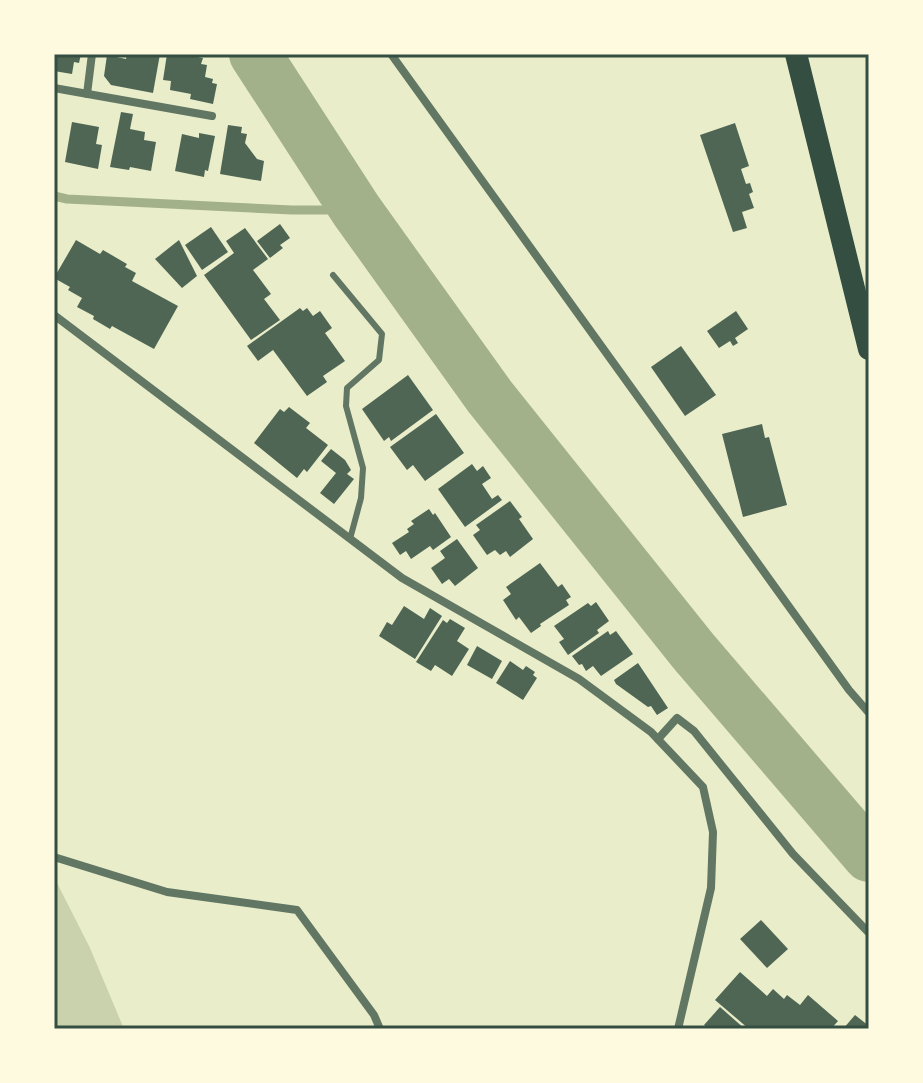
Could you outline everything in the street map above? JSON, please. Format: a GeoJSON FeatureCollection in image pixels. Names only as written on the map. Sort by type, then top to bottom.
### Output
{"type":"FeatureCollection","features":[{"type":"Feature","properties":{"kind":"highway"},"geometry":{"type":"LineString","coordinates":[[796,54],[869,349]]}},
{"type":"Feature","properties":{"kind":"street"},"geometry":{"type":"LineString","coordinates":[[87,94],[92,54]]}},
{"type":"Feature","properties":{"kind":"street"},"geometry":{"type":"LineString","coordinates":[[391,54],[849,690],[869,713]]}},
{"type":"Feature","properties":{"kind":"street"},"geometry":{"type":"LineString","coordinates":[[54,88],[212,116]]}},
{"type":"Feature","properties":{"kind":"street"},"geometry":{"type":"LineString","coordinates":[[54,315],[402,578],[579,679],[658,739],[703,787],[713,832],[711,888],[678,1029]]}},
{"type":"Feature","properties":{"kind":"street"},"geometry":{"type":"LineString","coordinates":[[658,739],[677,718],[694,731],[793,854],[869,933]]}},
{"type":"Feature","properties":{"kind":"street"},"geometry":{"type":"LineString","coordinates":[[54,857],[167,892],[297,910],[374,1015],[380,1029]]}},
{"type":"Feature","properties":{"kind":"lane"},"geometry":{"type":"LineString","coordinates":[[333,275],[382,334],[379,360],[347,388],[346,406],[363,468],[361,498],[350,539]]}},
{"type":"Feature","properties":{"kind":"green space"},"geometry":{"type":"Polygon","coordinates":[[[54,877],[90,948],[124,1029],[54,1029],[54,877]]]}},
{"type":"Feature","properties":{"kind":"building"},"geometry":{"type":"Polygon","coordinates":[[[54,54],[81,54],[79,63],[74,62],[72,74],[54,71],[54,54]]]}},
{"type":"Feature","properties":{"kind":"building"},"geometry":{"type":"Polygon","coordinates":[[[127,54],[160,54],[153,93],[111,85],[104,76],[107,55],[126,59],[127,54]]]}},
{"type":"Feature","properties":{"kind":"building"},"geometry":{"type":"Polygon","coordinates":[[[167,54],[203,58],[201,64],[207,65],[205,77],[217,84],[213,104],[190,99],[191,94],[170,90],[171,81],[163,80],[167,54]]]}},
{"type":"Feature","properties":{"kind":"building"},"geometry":{"type":"Polygon","coordinates":[[[121,112],[133,114],[130,129],[145,132],[144,140],[156,142],[151,171],[110,167],[121,112]]]}},
{"type":"Feature","properties":{"kind":"building"},"geometry":{"type":"Polygon","coordinates":[[[72,122],[99,127],[96,144],[102,145],[98,169],[65,162],[72,122]]]}},
{"type":"Feature","properties":{"kind":"building"},"geometry":{"type":"Polygon","coordinates":[[[735,123],[749,166],[741,169],[746,184],[750,183],[753,192],[749,194],[754,208],[742,212],[747,228],[733,232],[700,135],[735,123]]]}},
{"type":"Feature","properties":{"kind":"building"},"geometry":{"type":"Polygon","coordinates":[[[228,125],[242,127],[241,133],[247,134],[245,143],[257,159],[264,161],[261,181],[220,174],[228,125]]]}},
{"type":"Feature","properties":{"kind":"building"},"geometry":{"type":"Polygon","coordinates":[[[199,133],[215,136],[208,171],[205,170],[204,177],[175,171],[182,134],[199,138],[199,133]]]}},
{"type":"Feature","properties":{"kind":"building"},"geometry":{"type":"Polygon","coordinates":[[[280,224],[290,238],[270,258],[257,241],[280,224]]]}},
{"type":"Feature","properties":{"kind":"building"},"geometry":{"type":"Polygon","coordinates":[[[211,227],[228,252],[202,270],[185,245],[211,227]]]}},
{"type":"Feature","properties":{"kind":"building"},"geometry":{"type":"Polygon","coordinates":[[[245,228],[268,259],[253,270],[271,294],[264,299],[280,320],[251,340],[204,275],[234,253],[226,241],[245,228]]]}},
{"type":"Feature","properties":{"kind":"building"},"geometry":{"type":"Polygon","coordinates":[[[76,240],[100,254],[103,250],[127,264],[125,267],[136,273],[132,281],[178,306],[154,349],[93,319],[94,316],[77,307],[82,298],[54,278],[76,240]]]}},
{"type":"Feature","properties":{"kind":"building"},"geometry":{"type":"Polygon","coordinates":[[[179,240],[197,276],[182,288],[155,259],[179,240]]]}},
{"type":"Feature","properties":{"kind":"building"},"geometry":{"type":"Polygon","coordinates":[[[300,308],[303,311],[307,308],[313,316],[320,311],[332,328],[325,333],[345,361],[323,376],[327,382],[307,396],[273,350],[258,361],[247,346],[300,308]]]}},
{"type":"Feature","properties":{"kind":"building"},"geometry":{"type":"Polygon","coordinates":[[[736,311],[748,329],[735,338],[738,343],[733,346],[730,341],[719,348],[707,331],[736,311]]]}},
{"type":"Feature","properties":{"kind":"building"},"geometry":{"type":"Polygon","coordinates":[[[681,346],[716,395],[685,416],[651,367],[681,346]]]}},
{"type":"Feature","properties":{"kind":"building"},"geometry":{"type":"Polygon","coordinates":[[[408,375],[433,410],[391,441],[389,437],[384,441],[362,409],[408,375]]]}},
{"type":"Feature","properties":{"kind":"building"},"geometry":{"type":"Polygon","coordinates":[[[289,407],[310,423],[306,428],[328,445],[307,472],[304,469],[297,478],[254,443],[280,409],[284,412],[289,407]]]}},
{"type":"Feature","properties":{"kind":"building"},"geometry":{"type":"Polygon","coordinates":[[[436,414],[464,453],[425,481],[413,465],[407,470],[390,447],[436,414]]]}},
{"type":"Feature","properties":{"kind":"building"},"geometry":{"type":"Polygon","coordinates":[[[762,424],[765,438],[769,437],[787,505],[743,517],[722,434],[762,424]]]}},
{"type":"Feature","properties":{"kind":"building"},"geometry":{"type":"Polygon","coordinates":[[[331,449],[345,460],[351,470],[347,474],[354,479],[334,504],[320,493],[336,473],[321,461],[331,449]]]}},
{"type":"Feature","properties":{"kind":"building"},"geometry":{"type":"Polygon","coordinates":[[[472,464],[477,471],[483,466],[491,478],[482,484],[492,499],[498,495],[502,500],[465,527],[438,489],[472,464]]]}},
{"type":"Feature","properties":{"kind":"building"},"geometry":{"type":"Polygon","coordinates":[[[510,501],[533,539],[510,557],[506,551],[500,555],[495,550],[487,555],[473,535],[480,530],[476,525],[510,501]]]}},
{"type":"Feature","properties":{"kind":"building"},"geometry":{"type":"Polygon","coordinates":[[[429,509],[451,537],[433,550],[430,546],[411,559],[406,551],[400,555],[392,543],[409,532],[407,529],[414,524],[411,521],[429,509]]]}},
{"type":"Feature","properties":{"kind":"building"},"geometry":{"type":"Polygon","coordinates":[[[457,539],[478,568],[455,586],[449,579],[442,584],[431,568],[445,558],[440,551],[457,539]]]}},
{"type":"Feature","properties":{"kind":"building"},"geometry":{"type":"Polygon","coordinates":[[[540,563],[558,587],[562,584],[571,597],[566,600],[569,605],[531,633],[519,617],[516,620],[503,600],[511,594],[506,587],[540,563]]]}},
{"type":"Feature","properties":{"kind":"building"},"geometry":{"type":"Polygon","coordinates":[[[596,602],[609,621],[597,630],[599,633],[568,655],[559,642],[564,639],[554,626],[588,603],[591,606],[596,602]]]}},
{"type":"Feature","properties":{"kind":"building"},"geometry":{"type":"Polygon","coordinates":[[[404,606],[424,619],[430,608],[442,616],[415,659],[379,636],[387,622],[392,625],[404,606]]]}},
{"type":"Feature","properties":{"kind":"building"},"geometry":{"type":"Polygon","coordinates":[[[450,619],[465,628],[457,641],[469,649],[452,676],[435,665],[431,671],[416,662],[443,620],[447,623],[450,619]]]}},
{"type":"Feature","properties":{"kind":"building"},"geometry":{"type":"Polygon","coordinates":[[[608,631],[610,635],[616,631],[633,654],[601,676],[593,666],[586,671],[572,656],[608,631]]]}},
{"type":"Feature","properties":{"kind":"building"},"geometry":{"type":"Polygon","coordinates":[[[477,646],[502,661],[492,679],[467,665],[477,646]]]}},
{"type":"Feature","properties":{"kind":"building"},"geometry":{"type":"Polygon","coordinates":[[[510,661],[523,670],[526,666],[535,672],[533,675],[537,678],[523,700],[496,683],[510,661]]]}},
{"type":"Feature","properties":{"kind":"building"},"geometry":{"type":"Polygon","coordinates":[[[638,663],[668,708],[657,715],[651,706],[648,707],[614,680],[638,663]]]}},
{"type":"Feature","properties":{"kind":"building"},"geometry":{"type":"Polygon","coordinates":[[[761,920],[788,949],[767,968],[740,939],[761,920]]]}},
{"type":"Feature","properties":{"kind":"building"},"geometry":{"type":"Polygon","coordinates":[[[740,972],[767,996],[773,989],[784,999],[787,995],[800,1005],[808,995],[838,1021],[831,1029],[749,1029],[715,1000],[740,972]]]}},
{"type":"Feature","properties":{"kind":"building"},"geometry":{"type":"Polygon","coordinates":[[[720,1007],[745,1029],[709,1029],[704,1025],[720,1007]]]}},
{"type":"Feature","properties":{"kind":"building"},"geometry":{"type":"Polygon","coordinates":[[[855,1015],[869,1026],[869,1029],[843,1029],[855,1015]]]}},
{"type":"Feature","properties":{"kind":"waterway"},"geometry":{"type":"LineString","coordinates":[[255,54],[356,210],[490,397],[694,652],[869,856]]}},
{"type":"Feature","properties":{"kind":"waterway"},"geometry":{"type":"LineString","coordinates":[[54,196],[292,210],[356,210]]}}]}
